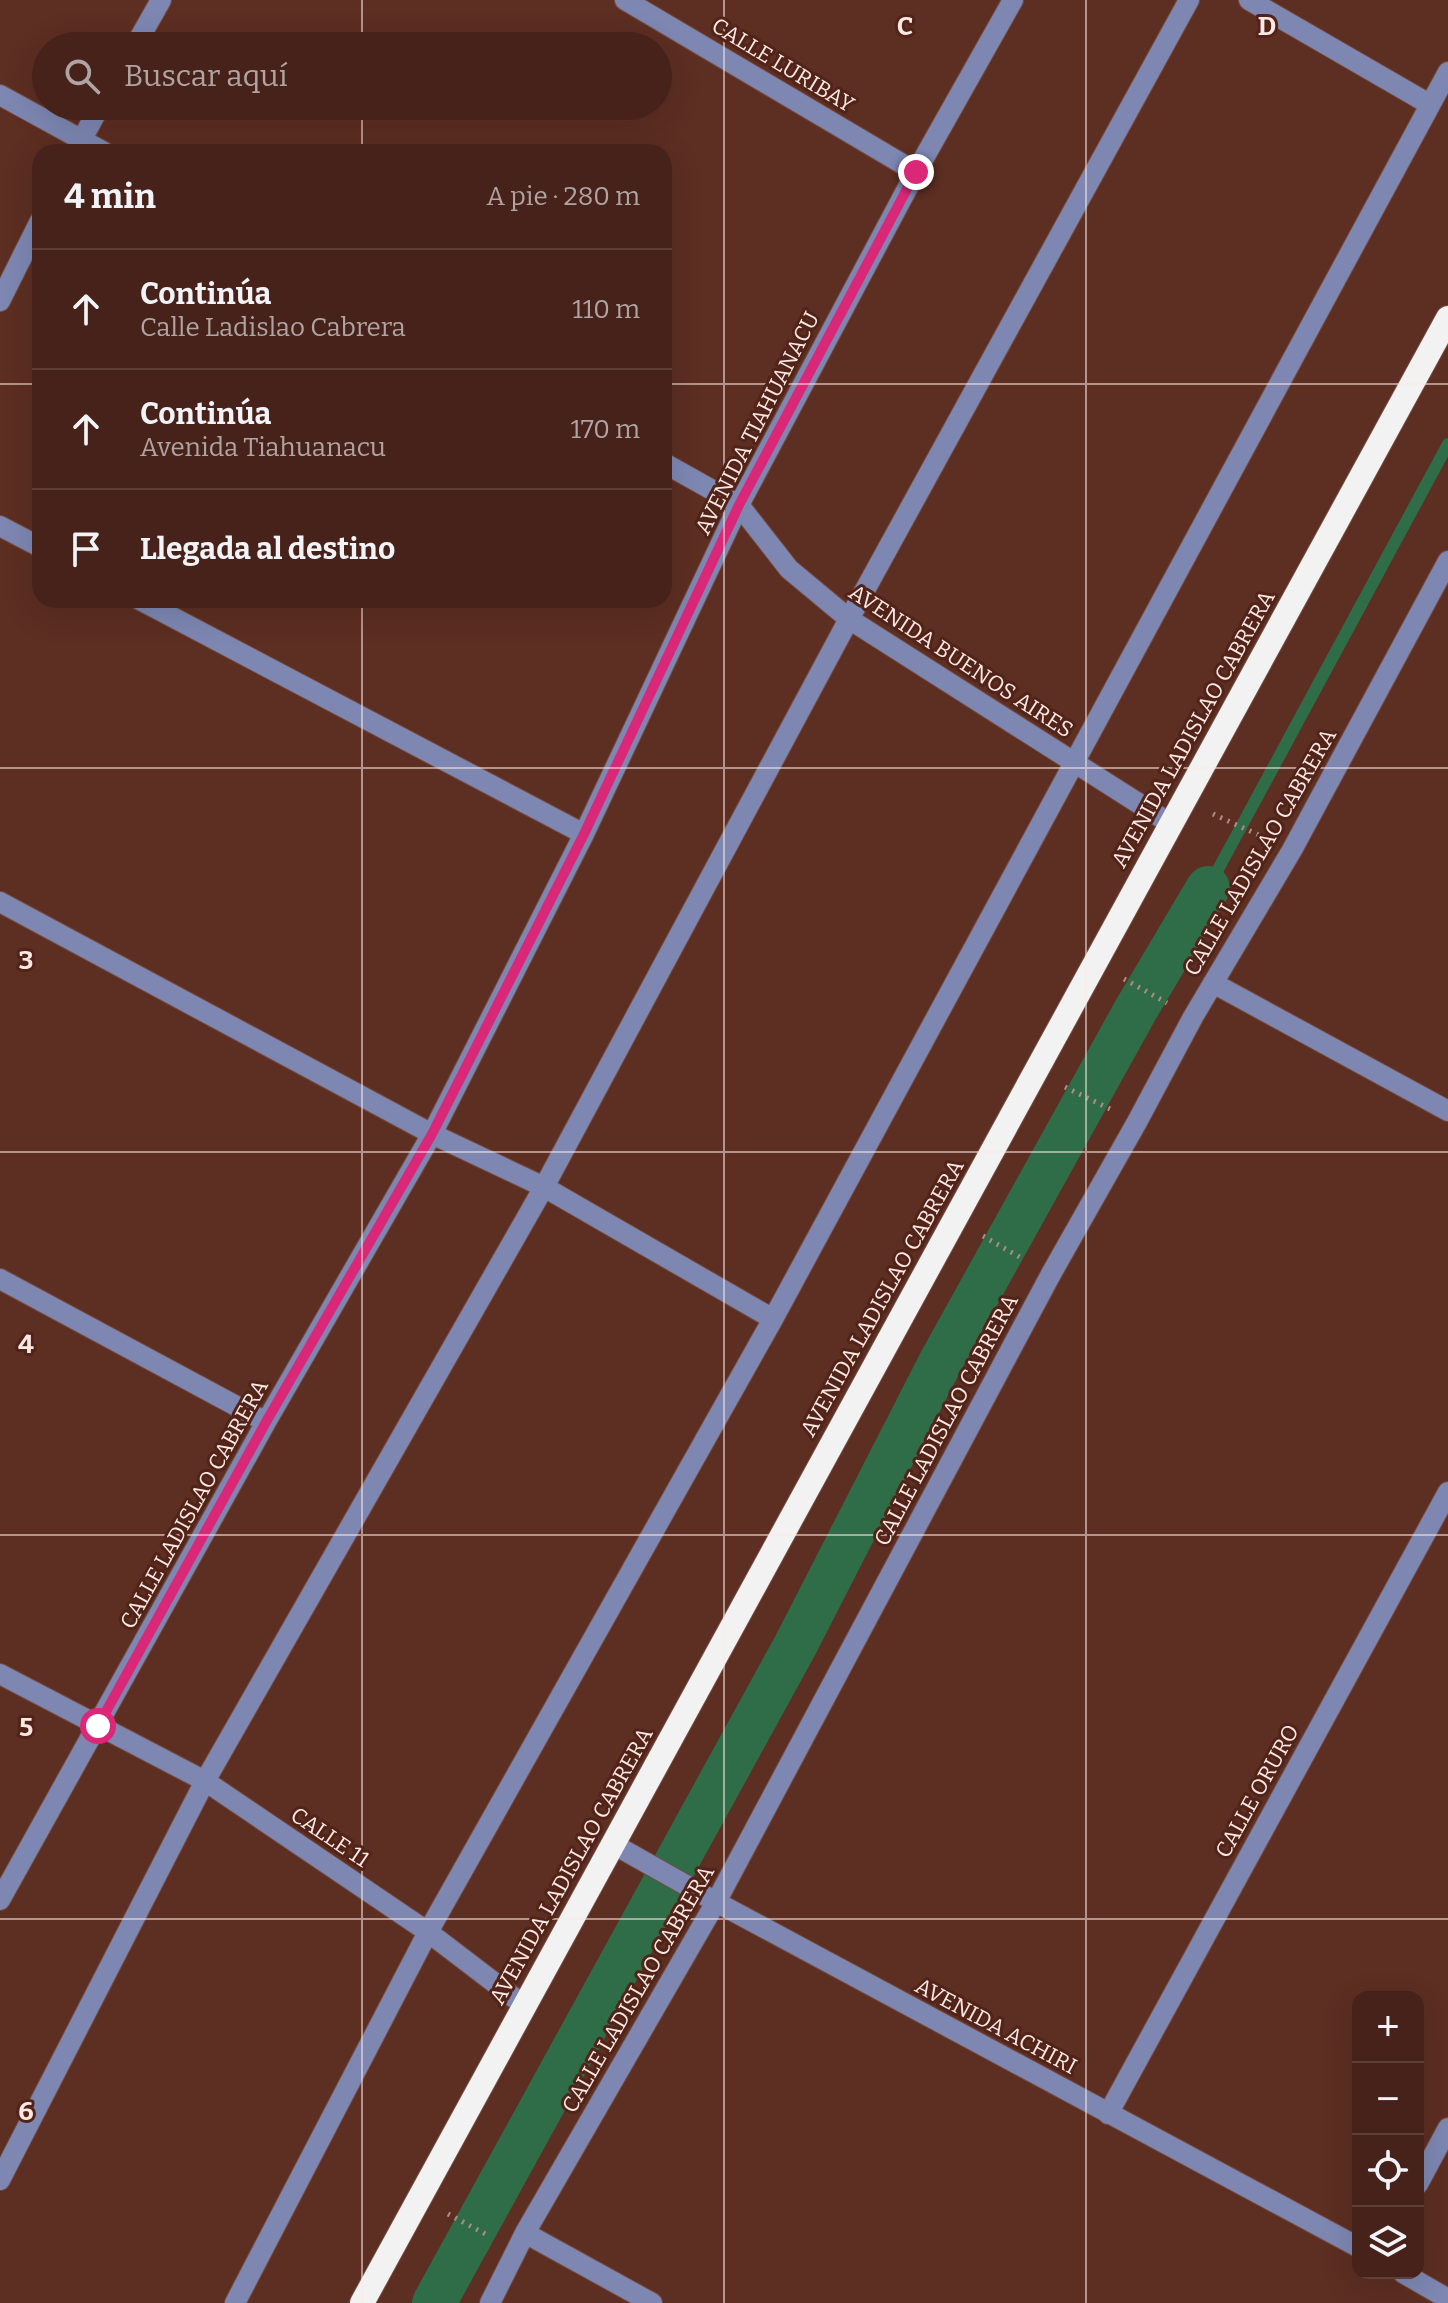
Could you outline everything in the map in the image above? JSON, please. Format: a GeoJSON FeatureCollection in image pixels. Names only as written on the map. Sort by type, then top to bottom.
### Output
{"type":"FeatureCollection","features":[{"type":"Feature","properties":{"kind":"highway","name":"AVENIDA LADISLAO CABRERA"},"geometry":{"type":"LineString","coordinates":[[362,2303],[1448,318]]}},
{"type":"Feature","properties":{"kind":"street"},"geometry":{"type":"LineString","coordinates":[[143,32],[161,0]]}},
{"type":"Feature","properties":{"kind":"street","name":"CALLE LURIBAY"},"geometry":{"type":"LineString","coordinates":[[625,0],[916,172]]}},
{"type":"Feature","properties":{"kind":"street","name":"AVENIDA TIAHUANACU"},"geometry":{"type":"LineString","coordinates":[[432,1134],[584,834],[739,505],[916,172],[1013,0]]}},
{"type":"Feature","properties":{"kind":"street"},"geometry":{"type":"LineString","coordinates":[[0,2180],[205,1781],[544,1187],[849,619],[1189,0]]}},
{"type":"Feature","properties":{"kind":"street"},"geometry":{"type":"LineString","coordinates":[[1249,0],[1429,104]]}},
{"type":"Feature","properties":{"kind":"street"},"geometry":{"type":"LineString","coordinates":[[235,2303],[428,1932],[773,1319],[1448,72]]}},
{"type":"Feature","properties":{"kind":"street"},"geometry":{"type":"LineString","coordinates":[[0,95],[32,116]]}},
{"type":"Feature","properties":{"kind":"street"},"geometry":{"type":"LineString","coordinates":[[38,120],[75,144]]}},
{"type":"Feature","properties":{"kind":"street"},"geometry":{"type":"LineString","coordinates":[[79,144],[92,120]]}},
{"type":"Feature","properties":{"kind":"street"},"geometry":{"type":"LineString","coordinates":[[0,301],[32,237]]}},
{"type":"Feature","properties":{"kind":"street","name":"AVENIDA BUENOS AIRES"},"geometry":{"type":"LineString","coordinates":[[672,467],[739,505],[789,569],[849,619],[1171,824]]}},
{"type":"Feature","properties":{"kind":"street"},"geometry":{"type":"LineString","coordinates":[[0,526],[32,543]]}},
{"type":"Feature","properties":{"kind":"street","name":"CALLE LADISLAO CABRERA"},"geometry":{"type":"LineString","coordinates":[[490,2303],[707,1897],[1193,1017],[1292,850],[1448,561]]}},
{"type":"Feature","properties":{"kind":"street"},"geometry":{"type":"LineString","coordinates":[[155,608],[584,834]]}},
{"type":"Feature","properties":{"kind":"street"},"geometry":{"type":"LineString","coordinates":[[0,902],[432,1134],[544,1187],[773,1319]]}},
{"type":"Feature","properties":{"kind":"street"},"geometry":{"type":"LineString","coordinates":[[1213,983],[1448,1111]]}},
{"type":"Feature","properties":{"kind":"street","name":"CALLE LADISLAO CABRERA"},"geometry":{"type":"LineString","coordinates":[[0,1900],[266,1422],[432,1134]]}},
{"type":"Feature","properties":{"kind":"street"},"geometry":{"type":"LineString","coordinates":[[0,1279],[266,1422]]}},
{"type":"Feature","properties":{"kind":"street","name":"CALLE ORURO"},"geometry":{"type":"LineString","coordinates":[[1108,2114],[1448,1492]]}},
{"type":"Feature","properties":{"kind":"street","name":"CALLE 11"},"geometry":{"type":"LineString","coordinates":[[0,1674],[205,1781],[428,1932],[525,2006]]}},
{"type":"Feature","properties":{"kind":"street","name":"AVENIDA ACHIRI"},"geometry":{"type":"LineString","coordinates":[[613,1844],[1352,2244]]}},
{"type":"Feature","properties":{"kind":"street"},"geometry":{"type":"LineString","coordinates":[[1424,2173],[1448,2128]]}},
{"type":"Feature","properties":{"kind":"street"},"geometry":{"type":"LineString","coordinates":[[525,2233],[652,2303]]}},
{"type":"Feature","properties":{"kind":"street"},"geometry":{"type":"LineString","coordinates":[[1411,2279],[1436,2297]]}},
{"type":"Feature","properties":{"kind":"path"},"geometry":{"type":"LineString","coordinates":[[1222,817],[1265,838]]}},
{"type":"Feature","properties":{"kind":"path"},"geometry":{"type":"LineString","coordinates":[[1121,977],[1170,1005]]}},
{"type":"Feature","properties":{"kind":"path"},"geometry":{"type":"LineString","coordinates":[[1087,1097],[1116,1112]]}},
{"type":"Feature","properties":{"kind":"path"},"geometry":{"type":"LineString","coordinates":[[997,1244],[1027,1261]]}},
{"type":"Feature","properties":{"kind":"path"},"geometry":{"type":"LineString","coordinates":[[461,2221],[489,2236]]}},
{"type":"Feature","properties":{"kind":"waterway"},"geometry":{"type":"LineString","coordinates":[[1208,888],[1448,444]]}},
{"type":"Feature","properties":{"kind":"waterway"},"geometry":{"type":"LineString","coordinates":[[434,2303],[795,1646],[940,1363],[1135,1011],[1208,888]]}},
{"type":"Feature","properties":{"kind":"route"},"geometry":{"type":"LineString","coordinates":[[98,1726],[266,1422],[432,1134],[584,834],[739,505],[916,172]]}}]}
